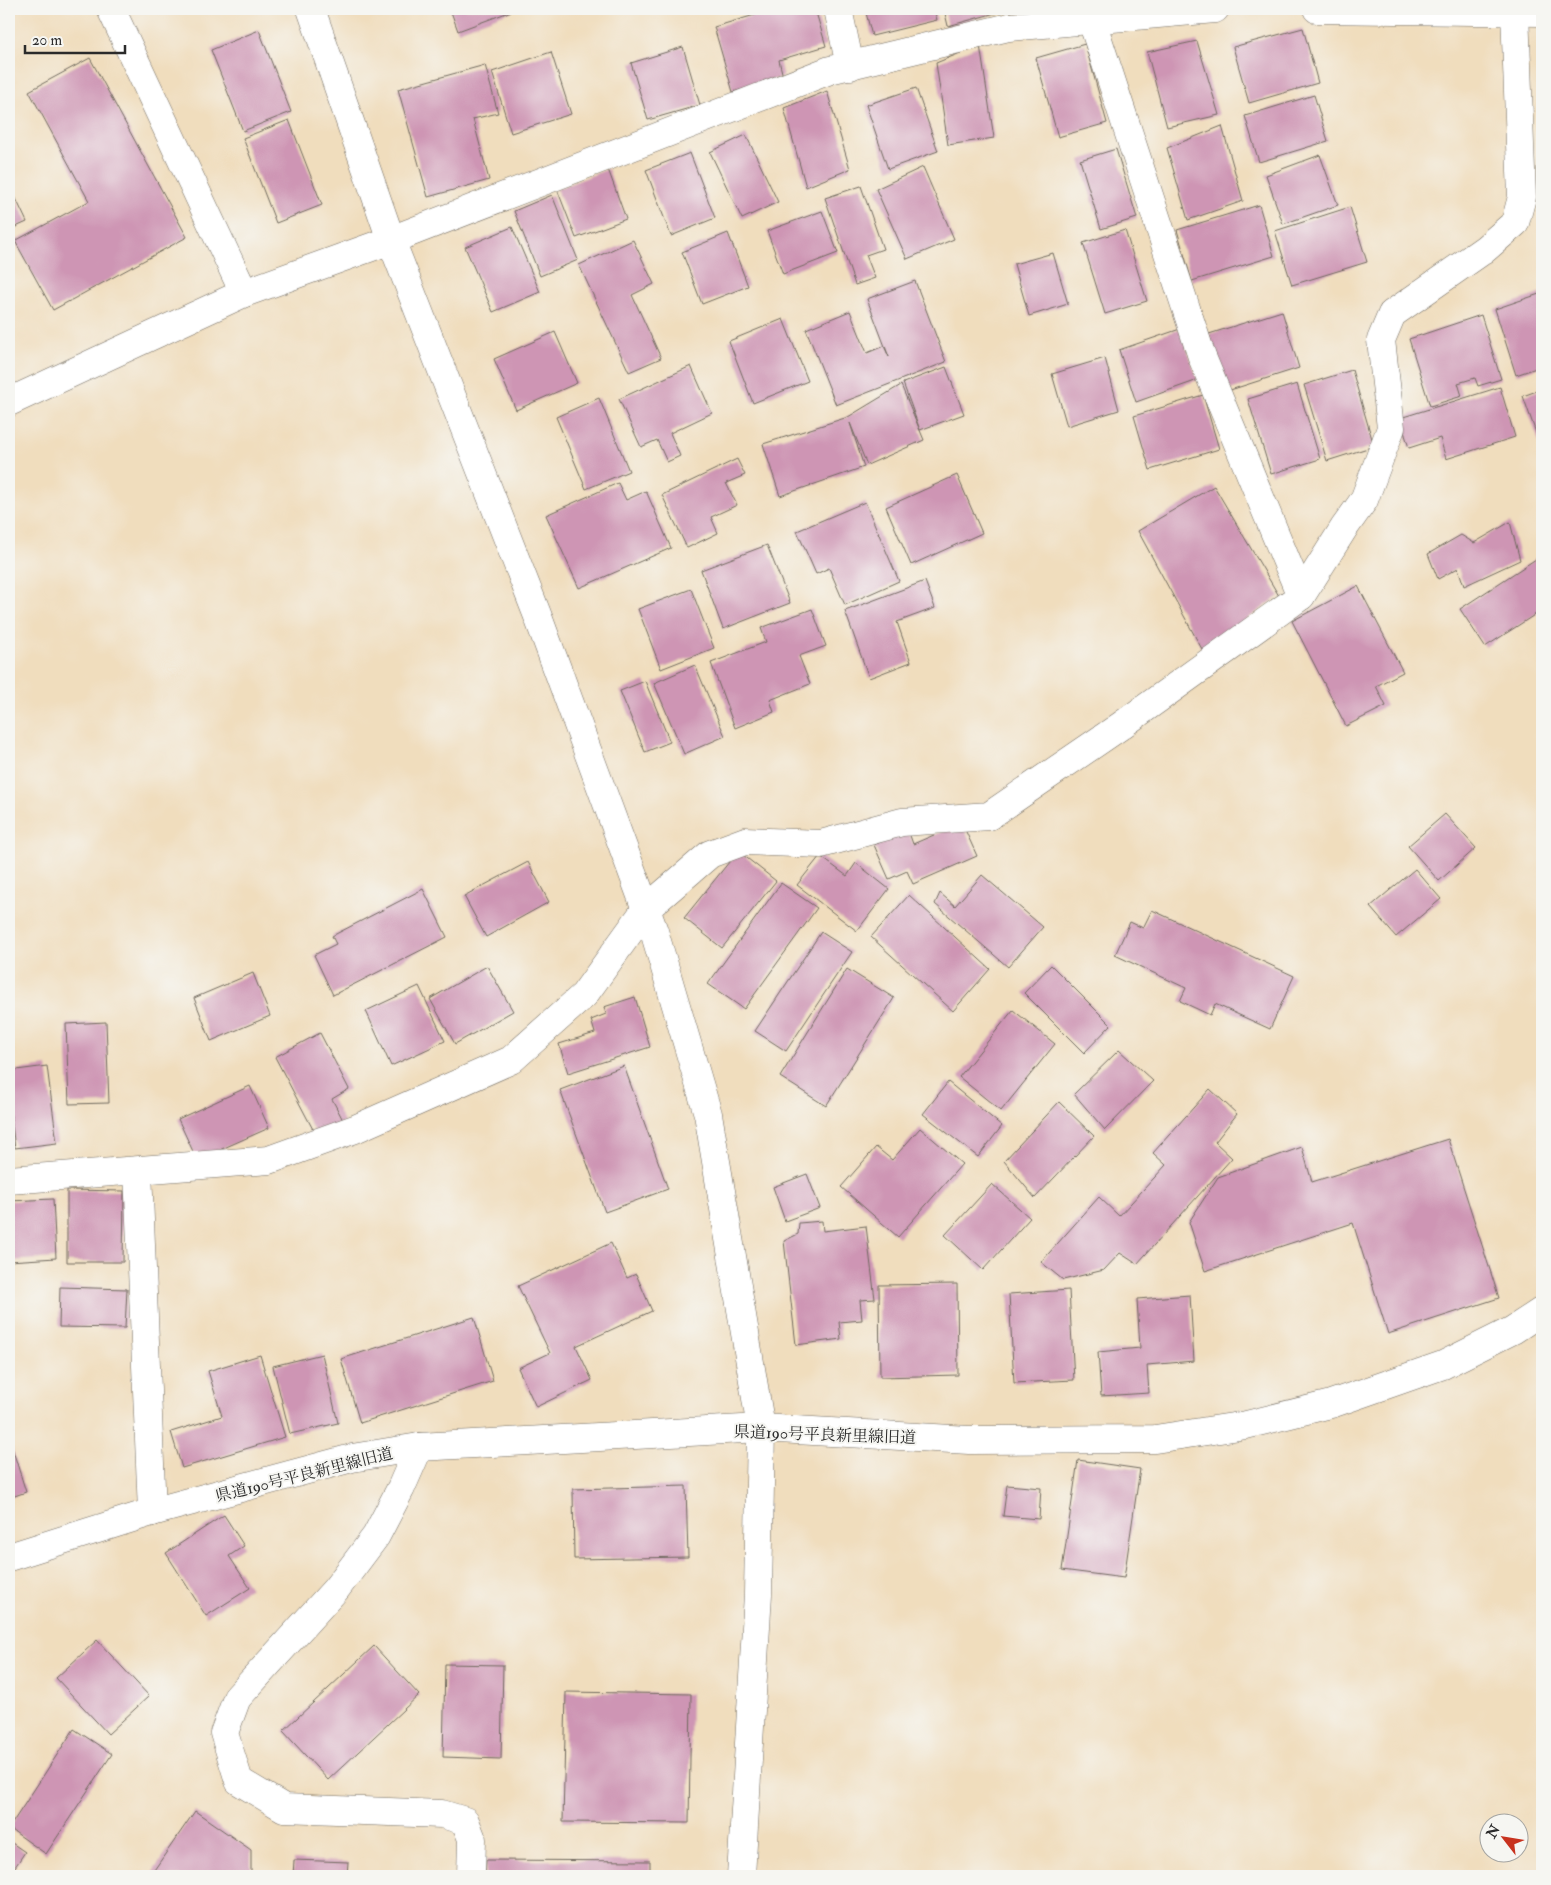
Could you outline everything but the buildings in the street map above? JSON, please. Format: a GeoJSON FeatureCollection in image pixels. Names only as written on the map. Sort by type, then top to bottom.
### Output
{"type":"FeatureCollection","features":[{"type":"Feature","properties":{"kind":"street"},"geometry":{"type":"LineString","coordinates":[[111,9],[244,294]]}},
{"type":"Feature","properties":{"kind":"street"},"geometry":{"type":"LineString","coordinates":[[311,9],[391,240],[537,614],[654,931],[708,1114],[761,1428],[758,1594],[740,1876]]}},
{"type":"Feature","properties":{"kind":"street"},"geometry":{"type":"LineString","coordinates":[[838,9],[850,66]]}},
{"type":"Feature","properties":{"kind":"street"},"geometry":{"type":"LineString","coordinates":[[9,402],[244,294],[391,240],[830,70],[1009,27],[1216,9]]}},
{"type":"Feature","properties":{"kind":"street"},"geometry":{"type":"LineString","coordinates":[[1317,9],[1542,12]]}},
{"type":"Feature","properties":{"kind":"street"},"geometry":{"type":"LineString","coordinates":[[9,1180],[269,1160],[355,1129],[511,1060],[584,995],[646,909],[710,854],[745,841],[821,844],[902,822],[989,816],[1127,722],[1301,596],[1364,500],[1391,428],[1380,340],[1392,314],[1485,249],[1514,223],[1522,197],[1515,12]]}},
{"type":"Feature","properties":{"kind":"street"},"geometry":{"type":"LineString","coordinates":[[1092,21],[1202,357],[1301,596]]}},
{"type":"Feature","properties":{"kind":"street"},"geometry":{"type":"LineString","coordinates":[[138,1171],[152,1512]]}},
{"type":"Feature","properties":{"kind":"street","name":"県道190号平良新里線旧道"},"geometry":{"type":"LineString","coordinates":[[9,1557],[152,1512],[352,1458],[419,1447],[761,1428],[969,1440],[1155,1439],[1246,1425],[1331,1404],[1443,1365],[1513,1330],[1542,1311]]}},
{"type":"Feature","properties":{"kind":"street"},"geometry":{"type":"LineString","coordinates":[[419,1447],[401,1488],[376,1536],[336,1589],[237,1698],[224,1733],[239,1781],[284,1808],[442,1814],[466,1821],[472,1839],[471,1876]]}}]}
